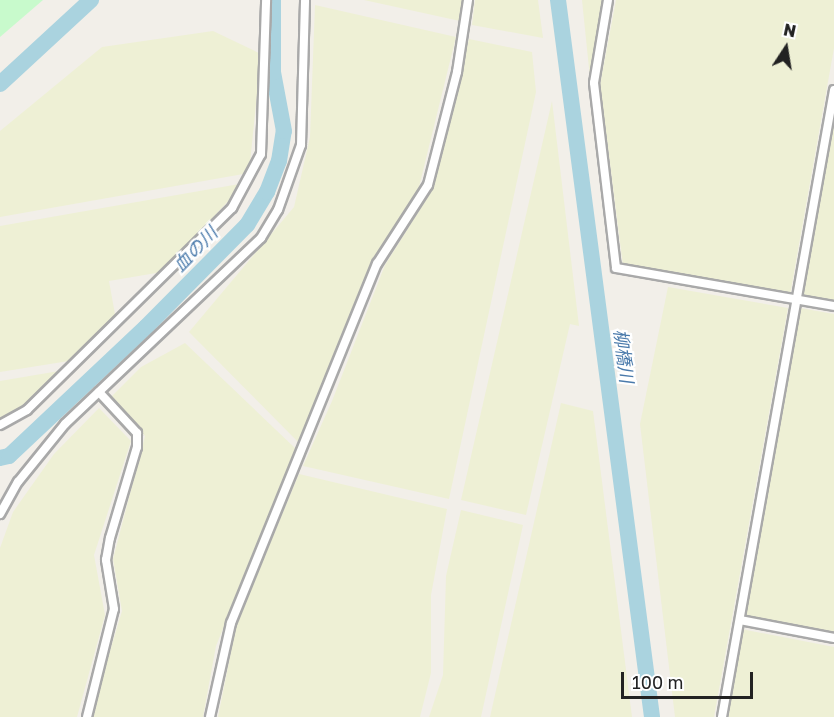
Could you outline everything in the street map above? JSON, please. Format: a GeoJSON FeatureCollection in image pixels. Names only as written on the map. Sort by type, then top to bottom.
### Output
{"type":"FeatureCollection","features":[{"type":"Feature","properties":{"kind":"street"},"geometry":{"type":"LineString","coordinates":[[0,425],[27,410],[232,208],[261,154],[266,0]]}},
{"type":"Feature","properties":{"kind":"street"},"geometry":{"type":"LineString","coordinates":[[0,514],[40,452],[99,392],[261,238],[278,210],[301,146],[305,0]]}},
{"type":"Feature","properties":{"kind":"street"},"geometry":{"type":"LineString","coordinates":[[210,717],[231,623],[372,275],[428,185],[457,72],[468,0]]}},
{"type":"Feature","properties":{"kind":"street"},"geometry":{"type":"LineString","coordinates":[[608,0],[594,83],[616,268],[834,306]]}},
{"type":"Feature","properties":{"kind":"street"},"geometry":{"type":"LineString","coordinates":[[722,717],[834,90]]}},
{"type":"Feature","properties":{"kind":"street"},"geometry":{"type":"LineString","coordinates":[[87,717],[114,609],[106,560],[108,549],[137,447],[137,433],[99,392]]}},
{"type":"Feature","properties":{"kind":"street"},"geometry":{"type":"LineString","coordinates":[[740,620],[834,638]]}},
{"type":"Feature","properties":{"kind":"green space"},"geometry":{"type":"Polygon","coordinates":[[[0,0],[43,0],[0,37],[0,0]]]}},
{"type":"Feature","properties":{"kind":"green space"},"geometry":{"type":"Polygon","coordinates":[[[364,0],[463,0],[460,21],[364,0]]]}},
{"type":"Feature","properties":{"kind":"green space"},"geometry":{"type":"Polygon","coordinates":[[[475,0],[538,0],[543,38],[472,25],[475,0]]]}},
{"type":"Feature","properties":{"kind":"green space"},"geometry":{"type":"Polygon","coordinates":[[[582,0],[603,0],[590,78],[582,0]]]}},
{"type":"Feature","properties":{"kind":"green space"},"geometry":{"type":"Polygon","coordinates":[[[616,0],[834,0],[834,48],[790,295],[623,266],[600,85],[616,0]]]}},
{"type":"Feature","properties":{"kind":"green space"},"geometry":{"type":"Polygon","coordinates":[[[315,5],[456,37],[418,191],[372,260],[299,443],[189,332],[294,207],[310,137],[315,5]]]}},
{"type":"Feature","properties":{"kind":"green space"},"geometry":{"type":"Polygon","coordinates":[[[213,31],[261,54],[249,173],[0,217],[0,131],[102,47],[213,31]]]}},
{"type":"Feature","properties":{"kind":"green space"},"geometry":{"type":"Polygon","coordinates":[[[469,39],[532,52],[536,92],[449,499],[303,466],[332,401],[385,265],[431,192],[469,39]]]}},
{"type":"Feature","properties":{"kind":"green space"},"geometry":{"type":"Polygon","coordinates":[[[552,101],[579,326],[570,324],[526,515],[461,500],[552,101]]]}},
{"type":"Feature","properties":{"kind":"green space"},"geometry":{"type":"Polygon","coordinates":[[[834,106],[834,302],[799,296],[834,106]]]}},
{"type":"Feature","properties":{"kind":"green space"},"geometry":{"type":"Polygon","coordinates":[[[245,183],[162,272],[109,281],[116,320],[75,360],[0,372],[0,226],[245,183]]]}},
{"type":"Feature","properties":{"kind":"green space"},"geometry":{"type":"Polygon","coordinates":[[[668,287],[788,308],[714,717],[675,717],[640,424],[668,287]]]}},
{"type":"Feature","properties":{"kind":"green space"},"geometry":{"type":"Polygon","coordinates":[[[800,308],[834,314],[834,633],[743,616],[800,308]]]}},
{"type":"Feature","properties":{"kind":"green space"},"geometry":{"type":"Polygon","coordinates":[[[185,343],[296,449],[216,646],[203,717],[90,717],[122,611],[113,559],[145,436],[109,399],[141,367],[185,343]]]}},
{"type":"Feature","properties":{"kind":"green space"},"geometry":{"type":"Polygon","coordinates":[[[65,370],[18,414],[0,422],[0,381],[65,370]]]}},
{"type":"Feature","properties":{"kind":"green space"},"geometry":{"type":"Polygon","coordinates":[[[561,403],[593,411],[632,717],[490,717],[561,403]]]}},
{"type":"Feature","properties":{"kind":"green space"},"geometry":{"type":"Polygon","coordinates":[[[99,408],[131,441],[94,555],[105,615],[77,717],[0,717],[0,548],[13,512],[54,454],[99,408]]]}},
{"type":"Feature","properties":{"kind":"green space"},"geometry":{"type":"Polygon","coordinates":[[[299,474],[447,509],[431,595],[431,673],[420,717],[218,717],[237,622],[299,474]]]}},
{"type":"Feature","properties":{"kind":"green space"},"geometry":{"type":"Polygon","coordinates":[[[461,510],[523,525],[481,717],[429,717],[443,675],[446,576],[461,510]]]}},
{"type":"Feature","properties":{"kind":"green space"},"geometry":{"type":"Polygon","coordinates":[[[741,629],[834,647],[834,717],[725,717],[741,629]]]}},
{"type":"Feature","properties":{"kind":"waterway"},"geometry":{"type":"LineString","coordinates":[[0,84],[91,0]]}},
{"type":"Feature","properties":{"kind":"waterway","name":"血の川"},"geometry":{"type":"LineString","coordinates":[[0,458],[9,456],[146,327],[247,225],[267,192],[279,161],[284,131],[273,72],[273,0]]}},
{"type":"Feature","properties":{"kind":"waterway","name":"柳橋川"},"geometry":{"type":"LineString","coordinates":[[558,0],[652,717]]}},
{"type":"Feature","properties":{"kind":"waterway","name":"血の川"},"geometry":{"type":"LineString","coordinates":[[0,464],[9,456]]}}]}
